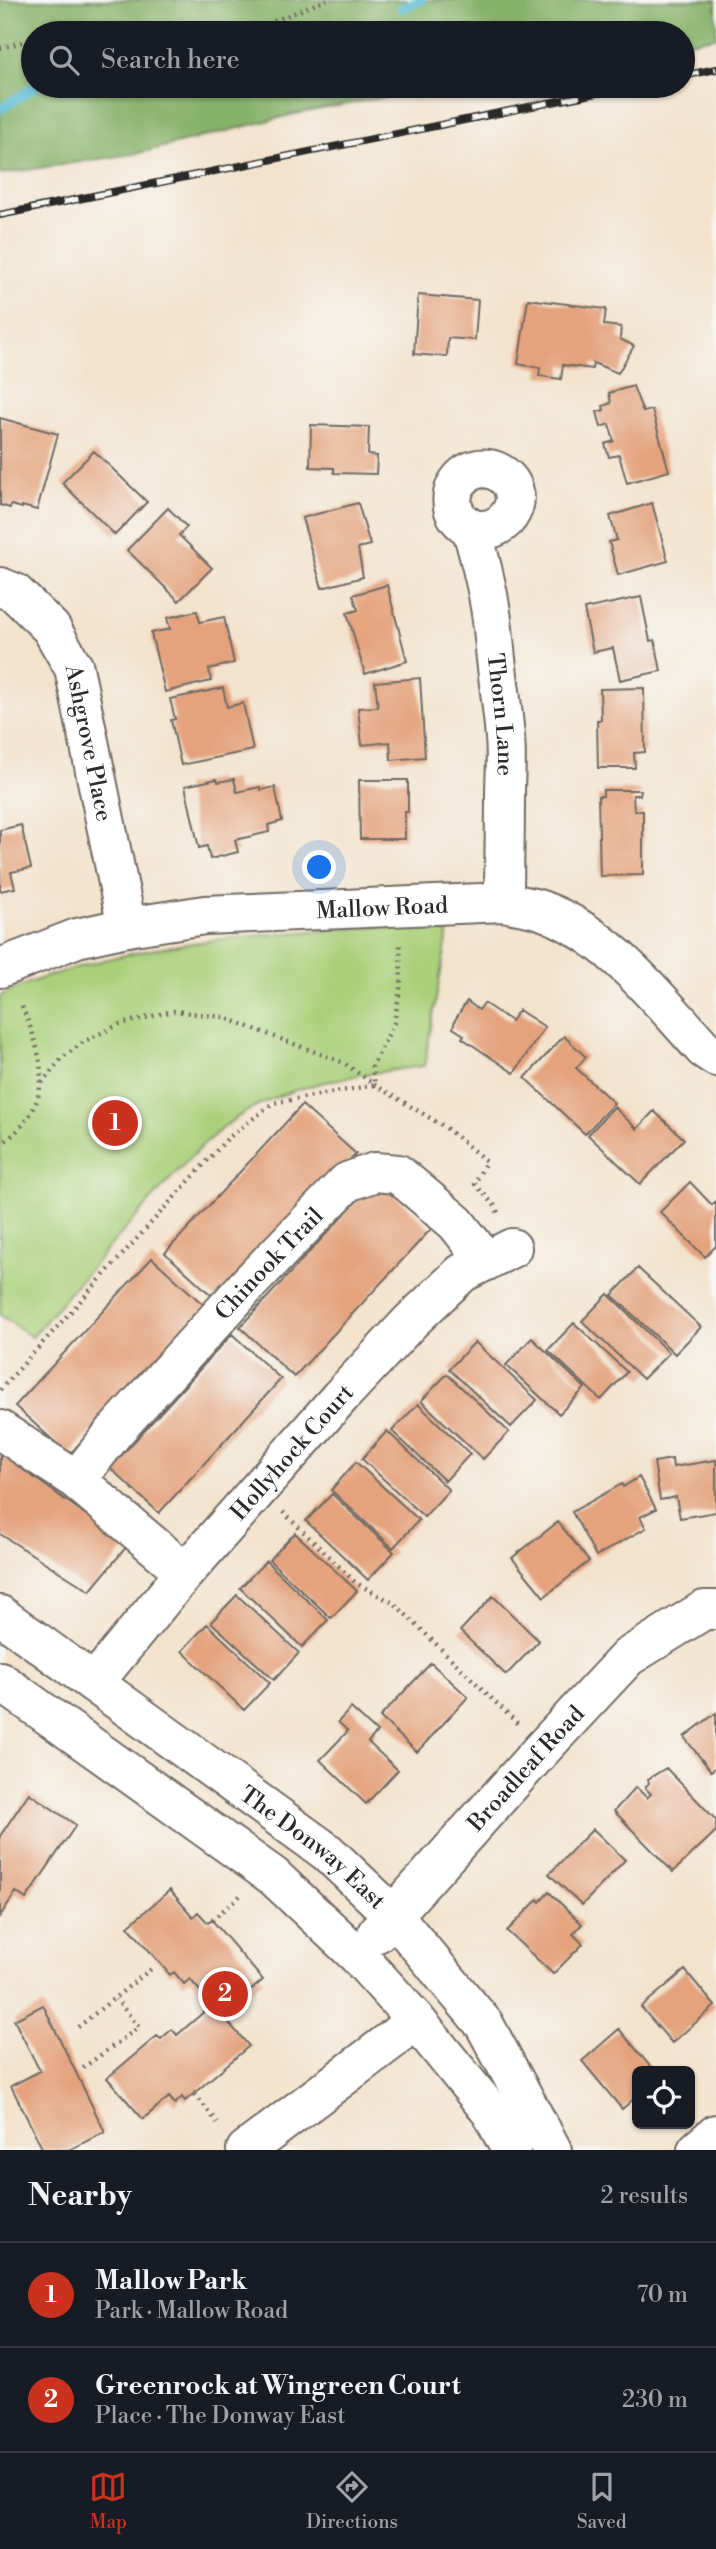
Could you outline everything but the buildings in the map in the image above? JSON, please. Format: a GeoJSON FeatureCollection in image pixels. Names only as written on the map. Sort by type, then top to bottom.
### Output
{"type":"FeatureCollection","features":[{"type":"Feature","properties":{"kind":"street","name":"Thorn Lane"},"geometry":{"type":"LineString","coordinates":[[471,529],[490,602],[506,740],[504,902]]}},
{"type":"Feature","properties":{"kind":"street","name":"Ashgrove Place"},"geometry":{"type":"LineString","coordinates":[[0,587],[15,593],[51,628],[74,668],[127,927]]}},
{"type":"Feature","properties":{"kind":"street","name":"Mallow Road"},"geometry":{"type":"LineString","coordinates":[[0,968],[77,938],[205,915],[504,902],[540,909],[603,943],[704,1049],[716,1057]]}},
{"type":"Feature","properties":{"kind":"street","name":"Chinook Trail"},"geometry":{"type":"LineString","coordinates":[[76,1480],[115,1431],[251,1281],[347,1182],[375,1172],[398,1174],[499,1255]]}},
{"type":"Feature","properties":{"kind":"street","name":"Hollyhock Court"},"geometry":{"type":"LineString","coordinates":[[94,1683],[185,1572],[340,1397],[440,1292],[462,1273],[499,1255]]}},
{"type":"Feature","properties":{"kind":"street"},"geometry":{"type":"LineString","coordinates":[[0,1430],[76,1480],[185,1572]]}},
{"type":"Feature","properties":{"kind":"street","name":"Broadleaf Road"},"geometry":{"type":"LineString","coordinates":[[357,1955],[628,1657],[704,1610],[716,1610]]}},
{"type":"Feature","properties":{"kind":"street","name":"The Donway East"},"geometry":{"type":"LineString","coordinates":[[0,1615],[327,1852],[393,1915],[484,2024],[552,2150]]}},
{"type":"Feature","properties":{"kind":"street"},"geometry":{"type":"LineString","coordinates":[[7,1698],[52,1652]]}},
{"type":"Feature","properties":{"kind":"street","name":"The Donway East"},"geometry":{"type":"LineString","coordinates":[[7,1698],[273,1876],[357,1955],[415,2019],[491,2112],[511,2150]]}},
{"type":"Feature","properties":{"kind":"street"},"geometry":{"type":"LineString","coordinates":[[235,2141],[393,2039],[415,2019]]}},
{"type":"Feature","properties":{"kind":"street"},"geometry":{"type":"LineString","coordinates":[[697,2150],[716,2134]]}},
{"type":"Feature","properties":{"kind":"path"},"geometry":{"type":"LineString","coordinates":[[278,21],[302,8],[327,0]]}},
{"type":"Feature","properties":{"kind":"path"},"geometry":{"type":"LineString","coordinates":[[0,48],[21,42]]}},
{"type":"Feature","properties":{"kind":"path"},"geometry":{"type":"LineString","coordinates":[[374,1085],[372,1068],[394,1023],[401,984],[400,940]]}},
{"type":"Feature","properties":{"kind":"path"},"geometry":{"type":"LineString","coordinates":[[20,1003],[38,1047],[42,1083]]}},
{"type":"Feature","properties":{"kind":"path"},"geometry":{"type":"LineString","coordinates":[[0,1145],[16,1133],[28,1118],[42,1083],[62,1058],[85,1041],[120,1024],[173,1011],[223,1017],[344,1063],[374,1085],[445,1126],[486,1161],[475,1184],[495,1206],[499,1255]]}},
{"type":"Feature","properties":{"kind":"path"},"geometry":{"type":"LineString","coordinates":[[0,1390],[227,1139],[273,1103],[374,1085]]}},
{"type":"Feature","properties":{"kind":"path"},"geometry":{"type":"LineString","coordinates":[[260,1489],[356,1583],[395,1604],[543,1748]]}},
{"type":"Feature","properties":{"kind":"path"},"geometry":{"type":"LineString","coordinates":[[212,1920],[247,1890]]}},
{"type":"Feature","properties":{"kind":"path"},"geometry":{"type":"LineString","coordinates":[[78,2027],[151,1969]]}},
{"type":"Feature","properties":{"kind":"path"},"geometry":{"type":"LineString","coordinates":[[83,2068],[139,2027],[116,1999]]}},
{"type":"Feature","properties":{"kind":"path"},"geometry":{"type":"LineString","coordinates":[[195,2094],[235,2141]]}},
{"type":"Feature","properties":{"kind":"green space"},"geometry":{"type":"Polygon","coordinates":[[[0,0],[716,0],[716,37],[695,41],[695,21],[21,21],[21,98],[380,98],[295,114],[139,153],[0,174],[0,0]]]}},
{"type":"Feature","properties":{"kind":"green space"},"geometry":{"type":"Polygon","coordinates":[[[450,922],[424,1066],[361,1075],[298,1089],[243,1113],[215,1134],[178,1171],[32,1337],[0,1315],[0,996],[75,968],[167,947],[261,935],[450,922]]]}},
{"type":"Feature","properties":{"kind":"waterway"},"geometry":{"type":"LineString","coordinates":[[402,8],[421,0]]}},
{"type":"Feature","properties":{"kind":"waterway"},"geometry":{"type":"LineString","coordinates":[[0,109],[21,96]]}},
{"type":"Feature","properties":{"kind":"railway"},"geometry":{"type":"LineString","coordinates":[[695,73],[716,69]]}},
{"type":"Feature","properties":{"kind":"railway"},"geometry":{"type":"LineString","coordinates":[[0,215],[572,98]]}},
{"type":"Feature","properties":{"kind":"place","name":"Mallow Park"},"geometry":{"type":"Point","coordinates":[115,1123]}},
{"type":"Feature","properties":{"kind":"place","name":"Greenrock at Wingreen Court"},"geometry":{"type":"Point","coordinates":[225,1994]}}]}
